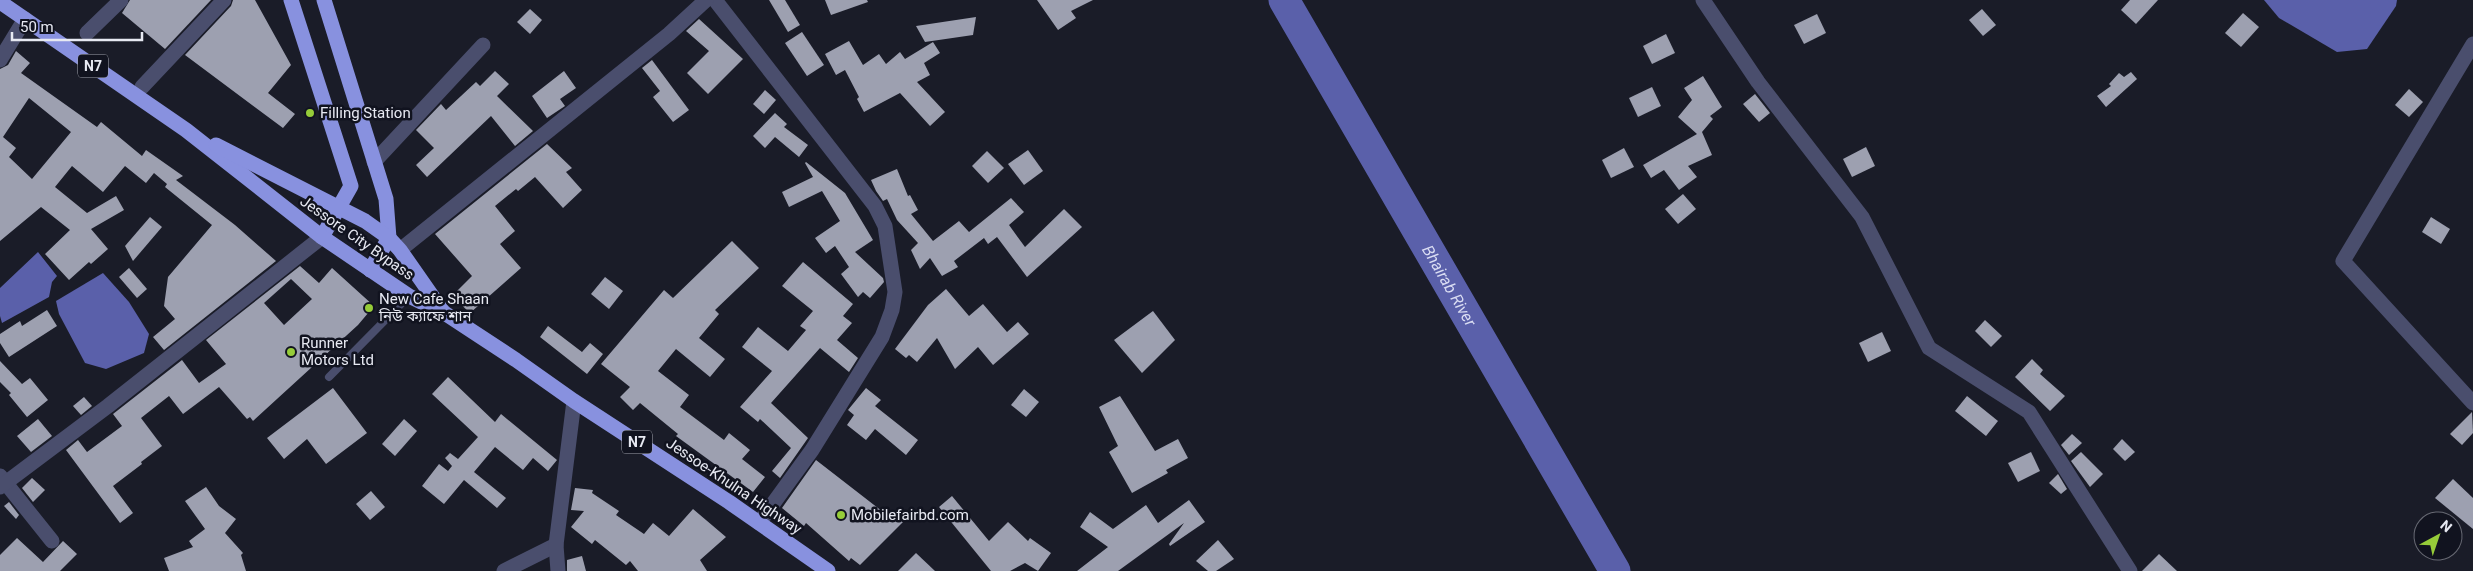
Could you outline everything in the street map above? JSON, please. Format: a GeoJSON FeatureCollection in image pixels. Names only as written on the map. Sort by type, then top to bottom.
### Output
{"type":"FeatureCollection","features":[{"type":"Feature","properties":{"kind":"highway"},"geometry":{"type":"LineString","coordinates":[[291,0],[351,186],[322,237]]}},
{"type":"Feature","properties":{"kind":"highway"},"geometry":{"type":"LineString","coordinates":[[324,0],[386,199],[389,238],[370,270]]}},
{"type":"Feature","properties":{"kind":"highway","name":"Jessore City Bypass"},"geometry":{"type":"LineString","coordinates":[[0,2],[186,130],[322,237],[409,296],[446,314]]}},
{"type":"Feature","properties":{"kind":"highway","name":"Jessore City Bypass"},"geometry":{"type":"LineString","coordinates":[[186,130],[365,221],[389,238],[400,250],[446,314]]}},
{"type":"Feature","properties":{"kind":"highway","name":"Jessoe-Khulna Highway"},"geometry":{"type":"LineString","coordinates":[[446,314],[828,571]]}},
{"type":"Feature","properties":{"kind":"street"},"geometry":{"type":"LineString","coordinates":[[87,33],[121,0]]}},
{"type":"Feature","properties":{"kind":"street"},"geometry":{"type":"LineString","coordinates":[[142,87],[224,0]]}},
{"type":"Feature","properties":{"kind":"street"},"geometry":{"type":"LineString","coordinates":[[400,250],[669,34],[706,0]]}},
{"type":"Feature","properties":{"kind":"street"},"geometry":{"type":"LineString","coordinates":[[715,0],[876,206],[885,226],[895,292],[892,310],[882,337],[812,450],[759,523]]}},
{"type":"Feature","properties":{"kind":"street"},"geometry":{"type":"LineString","coordinates":[[1703,0],[1758,82],[1862,217],[1929,348],[2029,412],[2130,571]]}},
{"type":"Feature","properties":{"kind":"street"},"geometry":{"type":"LineString","coordinates":[[0,60],[26,19]]}},
{"type":"Feature","properties":{"kind":"street"},"geometry":{"type":"LineString","coordinates":[[2473,44],[2343,261],[2473,403]]}},
{"type":"Feature","properties":{"kind":"street"},"geometry":{"type":"LineString","coordinates":[[374,162],[483,45]]}},
{"type":"Feature","properties":{"kind":"street"},"geometry":{"type":"LineString","coordinates":[[52,541],[2,482],[108,406],[322,237]]}},
{"type":"Feature","properties":{"kind":"street"},"geometry":{"type":"LineString","coordinates":[[558,571],[556,545],[574,401]]}},
{"type":"Feature","properties":{"kind":"street"},"geometry":{"type":"LineString","coordinates":[[504,571],[556,545]]}},
{"type":"Feature","properties":{"kind":"lane"},"geometry":{"type":"LineString","coordinates":[[329,377],[380,328],[409,296]]}},
{"type":"Feature","properties":{"kind":"water"},"geometry":{"type":"Polygon","coordinates":[[[2264,0],[2397,0],[2396,6],[2367,49],[2337,52],[2279,18],[2264,0]]]}},
{"type":"Feature","properties":{"kind":"water"},"geometry":{"type":"Polygon","coordinates":[[[38,252],[57,276],[52,282],[49,297],[2,323],[0,316],[0,288],[38,252]]]}},
{"type":"Feature","properties":{"kind":"water"},"geometry":{"type":"Polygon","coordinates":[[[103,273],[129,302],[149,334],[144,353],[106,369],[85,363],[59,314],[56,301],[103,273]]]}},
{"type":"Feature","properties":{"kind":"building"},"geometry":{"type":"Polygon","coordinates":[[[130,0],[211,0],[165,49],[122,13],[130,0]]]}},
{"type":"Feature","properties":{"kind":"building"},"geometry":{"type":"Polygon","coordinates":[[[233,0],[255,0],[291,65],[268,93],[295,114],[283,128],[185,55],[231,6],[233,0]]]}},
{"type":"Feature","properties":{"kind":"building"},"geometry":{"type":"Polygon","coordinates":[[[769,0],[785,0],[800,25],[788,32],[769,0]]]}},
{"type":"Feature","properties":{"kind":"building"},"geometry":{"type":"Polygon","coordinates":[[[825,0],[867,0],[868,2],[831,15],[825,0]]]}},
{"type":"Feature","properties":{"kind":"building"},"geometry":{"type":"Polygon","coordinates":[[[1037,0],[1093,0],[1071,11],[1076,18],[1058,30],[1037,0]]]}},
{"type":"Feature","properties":{"kind":"building"},"geometry":{"type":"Polygon","coordinates":[[[2130,0],[2158,0],[2136,24],[2121,10],[2130,0]]]}},
{"type":"Feature","properties":{"kind":"building"},"geometry":{"type":"Polygon","coordinates":[[[530,9],[542,20],[530,34],[517,22],[530,9]]]}},
{"type":"Feature","properties":{"kind":"building"},"geometry":{"type":"Polygon","coordinates":[[[1982,9],[1996,25],[1983,36],[1969,20],[1982,9]]]}},
{"type":"Feature","properties":{"kind":"building"},"geometry":{"type":"Polygon","coordinates":[[[2243,13],[2259,27],[2241,47],[2225,33],[2243,13]]]}},
{"type":"Feature","properties":{"kind":"building"},"geometry":{"type":"Polygon","coordinates":[[[1817,14],[1826,33],[1804,44],[1794,25],[1817,14]]]}},
{"type":"Feature","properties":{"kind":"building"},"geometry":{"type":"Polygon","coordinates":[[[976,17],[973,35],[925,42],[916,26],[976,17]]]}},
{"type":"Feature","properties":{"kind":"building"},"geometry":{"type":"Polygon","coordinates":[[[699,19],[743,59],[708,94],[687,73],[709,51],[686,31],[699,19]]]}},
{"type":"Feature","properties":{"kind":"building"},"geometry":{"type":"Polygon","coordinates":[[[802,32],[824,65],[807,76],[785,43],[802,32]]]}},
{"type":"Feature","properties":{"kind":"building"},"geometry":{"type":"Polygon","coordinates":[[[1666,34],[1675,53],[1652,64],[1643,46],[1666,34]]]}},
{"type":"Feature","properties":{"kind":"building"},"geometry":{"type":"Polygon","coordinates":[[[849,41],[863,65],[879,54],[886,64],[900,52],[905,59],[933,42],[940,53],[924,63],[930,75],[917,82],[945,112],[930,126],[900,93],[864,112],[857,99],[859,97],[845,70],[836,75],[825,54],[849,41]]]}},
{"type":"Feature","properties":{"kind":"building"},"geometry":{"type":"Polygon","coordinates":[[[16,51],[30,63],[21,73],[97,127],[101,122],[142,156],[146,150],[183,176],[176,180],[235,225],[276,261],[164,350],[153,337],[175,319],[164,306],[168,277],[212,225],[165,187],[167,184],[154,173],[146,183],[125,166],[103,192],[72,166],[55,187],[87,213],[116,196],[124,210],[91,229],[108,249],[91,264],[89,262],[69,280],[45,254],[70,230],[41,207],[0,241],[0,69],[8,65],[16,51]],[[29,98],[3,137],[16,148],[9,157],[32,179],[71,132],[29,98]]]}},
{"type":"Feature","properties":{"kind":"building"},"geometry":{"type":"Polygon","coordinates":[[[652,60],[689,110],[673,122],[653,97],[660,91],[642,68],[652,60]]]}},
{"type":"Feature","properties":{"kind":"building"},"geometry":{"type":"Polygon","coordinates":[[[495,71],[509,84],[497,96],[533,131],[515,146],[491,116],[427,177],[416,165],[434,148],[416,130],[441,104],[446,110],[476,82],[480,86],[495,71]]]}},
{"type":"Feature","properties":{"kind":"building"},"geometry":{"type":"Polygon","coordinates":[[[564,71],[576,88],[560,99],[565,106],[547,118],[532,96],[564,71]]]}},
{"type":"Feature","properties":{"kind":"building"},"geometry":{"type":"Polygon","coordinates":[[[2131,72],[2137,79],[2106,107],[2097,96],[2111,86],[2109,84],[2119,73],[2124,77],[2131,72]]]}},
{"type":"Feature","properties":{"kind":"building"},"geometry":{"type":"Polygon","coordinates":[[[1703,76],[1722,107],[1710,116],[1713,119],[1702,132],[1712,155],[1688,166],[1697,177],[1679,190],[1664,170],[1651,178],[1643,165],[1697,134],[1678,117],[1692,100],[1684,88],[1703,76]]]}},
{"type":"Feature","properties":{"kind":"building"},"geometry":{"type":"Polygon","coordinates":[[[1652,87],[1661,106],[1638,117],[1629,98],[1652,87]]]}},
{"type":"Feature","properties":{"kind":"building"},"geometry":{"type":"Polygon","coordinates":[[[2409,89],[2423,102],[2409,117],[2395,105],[2409,89]]]}},
{"type":"Feature","properties":{"kind":"building"},"geometry":{"type":"Polygon","coordinates":[[[765,90],[776,100],[764,114],[753,104],[765,90]]]}},
{"type":"Feature","properties":{"kind":"building"},"geometry":{"type":"Polygon","coordinates":[[[1755,94],[1770,113],[1759,122],[1743,104],[1755,94]]]}},
{"type":"Feature","properties":{"kind":"building"},"geometry":{"type":"Polygon","coordinates":[[[775,113],[787,124],[784,127],[808,145],[799,157],[775,137],[765,148],[753,136],[775,113]]]}},
{"type":"Feature","properties":{"kind":"building"},"geometry":{"type":"Polygon","coordinates":[[[547,144],[572,168],[566,172],[582,190],[563,208],[535,177],[495,206],[515,231],[500,244],[521,268],[470,313],[452,296],[472,276],[435,234],[547,144]]]}},
{"type":"Feature","properties":{"kind":"building"},"geometry":{"type":"Polygon","coordinates":[[[1866,147],[1875,166],[1852,177],[1843,159],[1866,147]]]}},
{"type":"Feature","properties":{"kind":"building"},"geometry":{"type":"Polygon","coordinates":[[[1624,148],[1634,167],[1611,178],[1602,160],[1624,148]]]}},
{"type":"Feature","properties":{"kind":"building"},"geometry":{"type":"Polygon","coordinates":[[[1028,150],[1043,171],[1024,185],[1008,164],[1028,150]]]}},
{"type":"Feature","properties":{"kind":"building"},"geometry":{"type":"Polygon","coordinates":[[[987,151],[1004,168],[988,183],[972,166],[987,151]]]}},
{"type":"Feature","properties":{"kind":"building"},"geometry":{"type":"Polygon","coordinates":[[[806,162],[845,193],[873,240],[855,252],[883,278],[884,282],[870,298],[863,292],[858,297],[841,274],[849,267],[835,246],[826,253],[815,238],[840,221],[822,191],[789,207],[782,192],[813,177],[806,162]]]}},
{"type":"Feature","properties":{"kind":"building"},"geometry":{"type":"Polygon","coordinates":[[[897,169],[908,196],[910,195],[918,210],[911,214],[933,241],[959,221],[969,232],[1011,198],[1024,212],[1009,225],[1025,247],[1064,209],[1082,227],[1027,277],[997,237],[988,244],[984,238],[954,261],[958,267],[942,276],[930,258],[920,269],[911,250],[918,243],[897,220],[887,199],[883,201],[871,180],[897,169]]]}},
{"type":"Feature","properties":{"kind":"building"},"geometry":{"type":"Polygon","coordinates":[[[1683,194],[1696,209],[1678,224],[1665,209],[1683,194]]]}},
{"type":"Feature","properties":{"kind":"building"},"geometry":{"type":"Polygon","coordinates":[[[150,217],[162,227],[133,261],[125,246],[150,217]]]}},
{"type":"Feature","properties":{"kind":"building"},"geometry":{"type":"Polygon","coordinates":[[[2431,217],[2450,229],[2441,244],[2422,232],[2431,217]]]}},
{"type":"Feature","properties":{"kind":"building"},"geometry":{"type":"Polygon","coordinates":[[[732,241],[759,268],[715,310],[719,314],[699,338],[725,359],[710,377],[676,349],[658,371],[689,395],[680,407],[724,440],[729,433],[750,450],[742,459],[765,477],[753,492],[676,436],[678,434],[640,403],[633,410],[620,397],[630,387],[601,364],[664,290],[673,298],[732,241]]]}},
{"type":"Feature","properties":{"kind":"building"},"geometry":{"type":"Polygon","coordinates":[[[803,262],[853,304],[843,316],[852,323],[837,340],[858,358],[849,372],[820,348],[771,403],[808,438],[780,478],[772,471],[791,448],[760,419],[758,422],[740,407],[772,371],[742,347],[758,327],[788,351],[806,330],[800,326],[813,311],[782,286],[803,262]]]}},
{"type":"Feature","properties":{"kind":"building"},"geometry":{"type":"Polygon","coordinates":[[[300,266],[319,283],[332,268],[374,306],[358,325],[253,421],[250,417],[247,419],[219,387],[183,414],[169,396],[141,418],[162,446],[113,486],[133,513],[120,523],[66,450],[78,440],[87,452],[122,426],[113,414],[182,360],[199,383],[226,364],[206,340],[300,266]],[[291,279],[264,303],[284,325],[312,299],[291,279]]]}},
{"type":"Feature","properties":{"kind":"building"},"geometry":{"type":"Polygon","coordinates":[[[129,268],[147,289],[137,298],[119,277],[129,268]]]}},
{"type":"Feature","properties":{"kind":"building"},"geometry":{"type":"Polygon","coordinates":[[[605,277],[623,291],[609,309],[591,294],[605,277]]]}},
{"type":"Feature","properties":{"kind":"building"},"geometry":{"type":"Polygon","coordinates":[[[946,289],[969,316],[983,304],[1007,332],[1018,322],[1029,334],[993,365],[978,347],[955,369],[937,338],[917,362],[909,355],[906,358],[895,349],[928,305],[946,289]]]}},
{"type":"Feature","properties":{"kind":"building"},"geometry":{"type":"Polygon","coordinates":[[[47,310],[57,326],[9,357],[0,343],[0,334],[20,321],[22,326],[47,310]]]}},
{"type":"Feature","properties":{"kind":"building"},"geometry":{"type":"Polygon","coordinates":[[[1153,311],[1175,340],[1142,373],[1114,340],[1153,311]]]}},
{"type":"Feature","properties":{"kind":"building"},"geometry":{"type":"Polygon","coordinates":[[[1985,320],[2002,336],[1991,347],[1975,331],[1985,320]]]}},
{"type":"Feature","properties":{"kind":"building"},"geometry":{"type":"Polygon","coordinates":[[[548,326],[582,352],[590,343],[603,354],[587,374],[540,337],[548,326]]]}},
{"type":"Feature","properties":{"kind":"building"},"geometry":{"type":"Polygon","coordinates":[[[1882,332],[1891,351],[1868,362],[1859,343],[1882,332]]]}},
{"type":"Feature","properties":{"kind":"building"},"geometry":{"type":"Polygon","coordinates":[[[2032,359],[2043,370],[2040,374],[2065,396],[2050,411],[2015,377],[2032,359]]]}},
{"type":"Feature","properties":{"kind":"building"},"geometry":{"type":"Polygon","coordinates":[[[0,361],[22,384],[30,378],[48,400],[27,417],[9,395],[11,393],[0,382],[0,361]]]}},
{"type":"Feature","properties":{"kind":"building"},"geometry":{"type":"Polygon","coordinates":[[[448,377],[495,422],[501,414],[557,460],[548,471],[533,458],[523,470],[495,447],[474,472],[506,498],[497,508],[464,480],[444,504],[422,486],[439,464],[448,471],[452,466],[445,458],[450,453],[458,459],[478,437],[432,394],[448,377]]]}},
{"type":"Feature","properties":{"kind":"building"},"geometry":{"type":"Polygon","coordinates":[[[333,388],[367,433],[326,464],[307,439],[284,459],[267,438],[333,388]]]}},
{"type":"Feature","properties":{"kind":"building"},"geometry":{"type":"Polygon","coordinates":[[[866,388],[881,400],[875,406],[918,440],[906,455],[875,429],[866,440],[847,425],[854,415],[848,410],[866,388]]]}},
{"type":"Feature","properties":{"kind":"building"},"geometry":{"type":"Polygon","coordinates":[[[1024,389],[1039,402],[1026,417],[1011,405],[1024,389]]]}},
{"type":"Feature","properties":{"kind":"building"},"geometry":{"type":"Polygon","coordinates":[[[1120,396],[1155,451],[1178,439],[1188,458],[1166,470],[1168,473],[1132,493],[1109,452],[1118,446],[1099,407],[1120,396]]]}},
{"type":"Feature","properties":{"kind":"building"},"geometry":{"type":"Polygon","coordinates":[[[1967,396],[1998,421],[1986,436],[1955,411],[1967,396]]]}},
{"type":"Feature","properties":{"kind":"building"},"geometry":{"type":"Polygon","coordinates":[[[84,397],[92,406],[81,415],[73,406],[84,397]]]}},
{"type":"Feature","properties":{"kind":"building"},"geometry":{"type":"Polygon","coordinates":[[[2472,412],[2473,433],[2462,445],[2450,434],[2472,412]]]}},
{"type":"Feature","properties":{"kind":"building"},"geometry":{"type":"Polygon","coordinates":[[[38,419],[52,436],[31,452],[17,436],[38,419]]]}},
{"type":"Feature","properties":{"kind":"building"},"geometry":{"type":"Polygon","coordinates":[[[404,419],[417,431],[395,456],[382,444],[404,419]]]}},
{"type":"Feature","properties":{"kind":"building"},"geometry":{"type":"Polygon","coordinates":[[[2072,434],[2082,443],[2069,455],[2061,445],[2072,434]]]}},
{"type":"Feature","properties":{"kind":"building"},"geometry":{"type":"Polygon","coordinates":[[[2122,439],[2135,452],[2125,461],[2113,449],[2122,439]]]}},
{"type":"Feature","properties":{"kind":"building"},"geometry":{"type":"Polygon","coordinates":[[[2031,452],[2040,471],[2018,482],[2008,463],[2031,452]]]}},
{"type":"Feature","properties":{"kind":"building"},"geometry":{"type":"Polygon","coordinates":[[[2081,452],[2103,474],[2090,487],[2071,461],[2081,452]]]}},
{"type":"Feature","properties":{"kind":"building"},"geometry":{"type":"Polygon","coordinates":[[[816,460],[887,515],[892,511],[903,522],[860,565],[851,558],[849,561],[806,523],[804,526],[782,508],[816,460]]]}},
{"type":"Feature","properties":{"kind":"building"},"geometry":{"type":"Polygon","coordinates":[[[2058,474],[2067,489],[2061,494],[2049,483],[2058,474]]]}},
{"type":"Feature","properties":{"kind":"building"},"geometry":{"type":"Polygon","coordinates":[[[32,478],[45,490],[33,502],[22,488],[32,478]]]}},
{"type":"Feature","properties":{"kind":"building"},"geometry":{"type":"Polygon","coordinates":[[[2453,479],[2473,498],[2473,529],[2463,521],[2463,511],[2451,511],[2435,498],[2453,479]]]}},
{"type":"Feature","properties":{"kind":"building"},"geometry":{"type":"Polygon","coordinates":[[[206,487],[219,506],[236,519],[225,533],[243,553],[241,555],[246,571],[169,571],[164,558],[193,547],[189,541],[205,529],[185,501],[206,487]]]}},
{"type":"Feature","properties":{"kind":"building"},"geometry":{"type":"Polygon","coordinates":[[[575,488],[593,490],[592,493],[619,511],[616,515],[644,534],[653,523],[669,536],[693,509],[726,537],[700,560],[707,571],[638,571],[630,561],[626,565],[595,540],[592,544],[571,527],[584,511],[571,510],[575,488]]]}},
{"type":"Feature","properties":{"kind":"building"},"geometry":{"type":"Polygon","coordinates":[[[371,491],[385,507],[370,520],[356,504],[371,491]]]}},
{"type":"Feature","properties":{"kind":"building"},"geometry":{"type":"Polygon","coordinates":[[[952,496],[989,541],[1008,522],[1028,541],[1030,538],[1051,553],[1038,571],[1025,563],[1010,571],[991,571],[939,507],[952,496]]]}},
{"type":"Feature","properties":{"kind":"building"},"geometry":{"type":"Polygon","coordinates":[[[1189,500],[1205,522],[1170,546],[1169,544],[1184,523],[1118,571],[1077,571],[1108,547],[1080,527],[1090,512],[1113,529],[1146,505],[1158,523],[1189,500]]]}},
{"type":"Feature","properties":{"kind":"building"},"geometry":{"type":"Polygon","coordinates":[[[9,502],[19,515],[16,519],[4,506],[9,502]]]}},
{"type":"Feature","properties":{"kind":"building"},"geometry":{"type":"Polygon","coordinates":[[[17,538],[43,562],[63,541],[77,554],[60,571],[0,571],[0,555],[17,538]]]}},
{"type":"Feature","properties":{"kind":"building"},"geometry":{"type":"Polygon","coordinates":[[[1218,540],[1234,559],[1216,571],[1208,571],[1196,561],[1218,540]]]}},
{"type":"Feature","properties":{"kind":"building"},"geometry":{"type":"Polygon","coordinates":[[[916,553],[935,571],[898,571],[916,553]]]}},
{"type":"Feature","properties":{"kind":"building"},"geometry":{"type":"Polygon","coordinates":[[[2159,554],[2177,571],[2142,571],[2159,554]]]}},
{"type":"Feature","properties":{"kind":"building"},"geometry":{"type":"Polygon","coordinates":[[[582,556],[586,571],[567,571],[567,560],[582,556]]]}},
{"type":"Feature","properties":{"kind":"waterway","name":"Bhairab River"},"geometry":{"type":"LineString","coordinates":[[1284,0],[1615,571]]}},
{"type":"Feature","properties":{"kind":"place","name":"Filling Station"},"geometry":{"type":"Point","coordinates":[310,113]}},
{"type":"Feature","properties":{"kind":"place","name":"New Cafe Shaan নিউ ক্যাফে শান"},"geometry":{"type":"Point","coordinates":[369,308]}},
{"type":"Feature","properties":{"kind":"place","name":"Runner Motors Ltd"},"geometry":{"type":"Point","coordinates":[291,352]}},
{"type":"Feature","properties":{"kind":"place","name":"Mobilefairbd.com"},"geometry":{"type":"Point","coordinates":[841,515]}}]}
